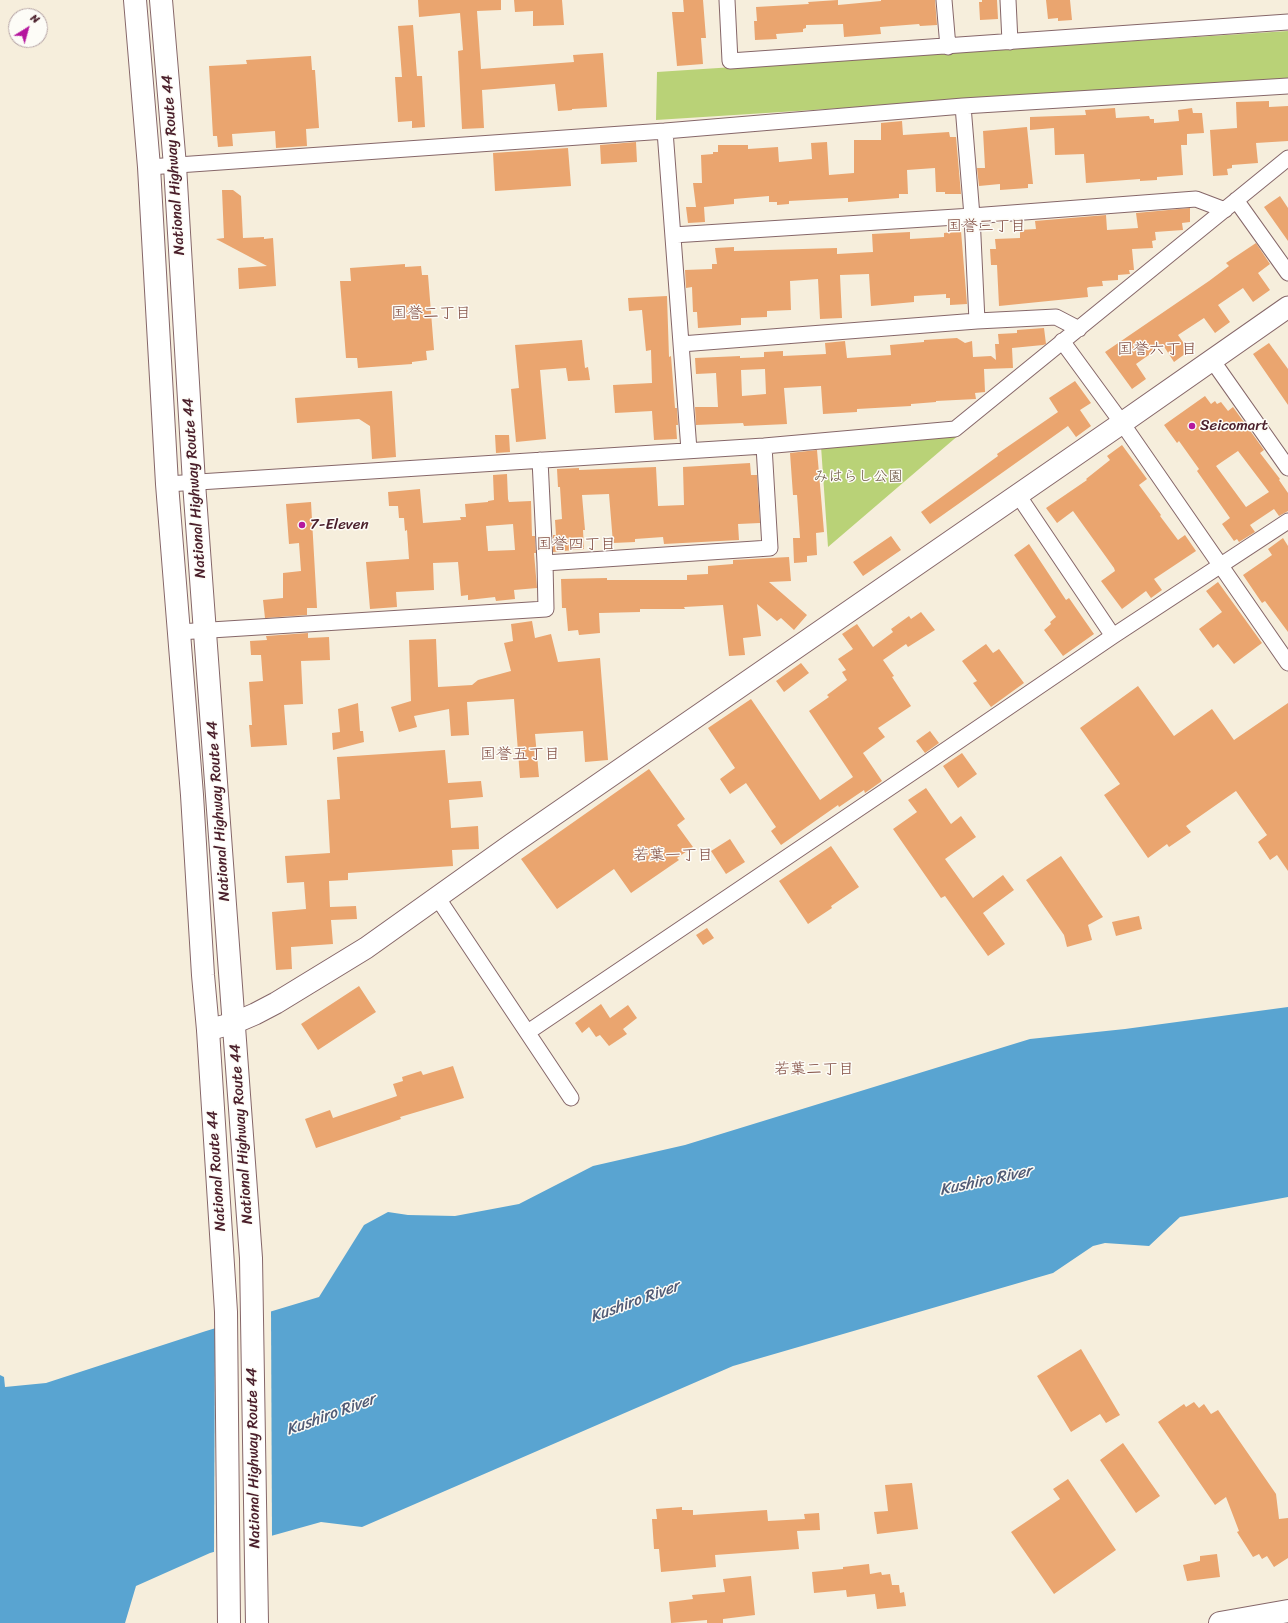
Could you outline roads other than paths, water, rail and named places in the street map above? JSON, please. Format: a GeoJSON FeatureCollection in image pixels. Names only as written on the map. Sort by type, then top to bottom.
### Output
{"type":"FeatureCollection","features":[{"type":"Feature","properties":{"kind":"highway","name":"National Highway Route 44"},"geometry":{"type":"LineString","coordinates":[[135,0],[149,167],[167,484],[208,1030]]}},
{"type":"Feature","properties":{"kind":"highway","name":"National Highway Route 44"},"geometry":{"type":"LineString","coordinates":[[161,0],[175,166],[194,483],[251,1258],[257,1623]]}},
{"type":"Feature","properties":{"kind":"highway","name":"National Route 44"},"geometry":{"type":"LineString","coordinates":[[208,1030],[226,1312]]}},
{"type":"Feature","properties":{"kind":"highway","name":"National Highway Route 44"},"geometry":{"type":"LineString","coordinates":[[226,1312],[229,1623]]}},
{"type":"Feature","properties":{"kind":"highway"},"geometry":{"type":"LineString","coordinates":[[1220,1623],[1288,1611]]}},
{"type":"Feature","properties":{"kind":"street"},"geometry":{"type":"LineString","coordinates":[[727,0],[730,61],[948,47],[1288,22]]}},
{"type":"Feature","properties":{"kind":"street"},"geometry":{"type":"LineString","coordinates":[[944,0],[948,47]]}},
{"type":"Feature","properties":{"kind":"street"},"geometry":{"type":"LineString","coordinates":[[1008,0],[1010,42]]}},
{"type":"Feature","properties":{"kind":"street"},"geometry":{"type":"LineString","coordinates":[[149,167],[665,131],[963,106],[1288,86]]}},
{"type":"Feature","properties":{"kind":"street"},"geometry":{"type":"LineString","coordinates":[[963,106],[972,216],[977,321]]}},
{"type":"Feature","properties":{"kind":"street"},"geometry":{"type":"LineString","coordinates":[[665,131],[689,450]]}},
{"type":"Feature","properties":{"kind":"street"},"geometry":{"type":"LineString","coordinates":[[167,484],[764,446],[955,428],[1288,158]]}},
{"type":"Feature","properties":{"kind":"street"},"geometry":{"type":"LineString","coordinates":[[673,235],[972,216],[1196,199],[1225,210]]}},
{"type":"Feature","properties":{"kind":"street"},"geometry":{"type":"LineString","coordinates":[[1236,200],[1288,273]]}},
{"type":"Feature","properties":{"kind":"street"},"geometry":{"type":"LineString","coordinates":[[208,1030],[234,1023],[276,1003],[366,948],[525,835],[1288,307]]}},
{"type":"Feature","properties":{"kind":"street"},"geometry":{"type":"LineString","coordinates":[[682,344],[977,321],[1056,317],[1079,329]]}},
{"type":"Feature","properties":{"kind":"street"},"geometry":{"type":"LineString","coordinates":[[1062,341],[1122,423],[1286,658]]}},
{"type":"Feature","properties":{"kind":"street"},"geometry":{"type":"LineString","coordinates":[[1212,360],[1288,468]]}},
{"type":"Feature","properties":{"kind":"street"},"geometry":{"type":"LineString","coordinates":[[545,563],[770,548],[764,446]]}},
{"type":"Feature","properties":{"kind":"street"},"geometry":{"type":"LineString","coordinates":[[179,632],[546,609],[540,460]]}},
{"type":"Feature","properties":{"kind":"street"},"geometry":{"type":"LineString","coordinates":[[1018,495],[1113,636]]}},
{"type":"Feature","properties":{"kind":"street"},"geometry":{"type":"LineString","coordinates":[[528,1032],[1113,636],[1288,521]]}},
{"type":"Feature","properties":{"kind":"street"},"geometry":{"type":"LineString","coordinates":[[437,897],[571,1098]]}},
{"type":"Feature","properties":{"kind":"water","name":"Kushiro River"},"geometry":{"type":"Polygon","coordinates":[[[1288,1007],[1288,1197],[1180,1217],[1149,1246],[1105,1243],[1093,1246],[1053,1273],[733,1366],[362,1527],[321,1522],[210,1553],[136,1586],[125,1623],[0,1623],[0,1375],[4,1377],[5,1387],[46,1383],[206,1331],[319,1297],[364,1225],[388,1212],[408,1215],[455,1216],[519,1204],[593,1166],[685,1145],[1030,1039],[1125,1029],[1288,1007]]]}},
{"type":"Feature","properties":{"kind":"place","name":"Seicomart"},"geometry":{"type":"Point","coordinates":[1192,426]}},
{"type":"Feature","properties":{"kind":"place","name":"7-Eleven"},"geometry":{"type":"Point","coordinates":[302,525]}},
{"type":"Feature","properties":{"kind":"district","name":"国誉三丁目"},"geometry":{"type":"Point","coordinates":[986,227]}},
{"type":"Feature","properties":{"kind":"district","name":"国誉二丁目"},"geometry":{"type":"Point","coordinates":[431,314]}},
{"type":"Feature","properties":{"kind":"district","name":"国誉六丁目"},"geometry":{"type":"Point","coordinates":[1157,350]}},
{"type":"Feature","properties":{"kind":"district","name":"国誉四丁目"},"geometry":{"type":"Point","coordinates":[576,545]}},
{"type":"Feature","properties":{"kind":"district","name":"国誉五丁目"},"geometry":{"type":"Point","coordinates":[520,755]}},
{"type":"Feature","properties":{"kind":"district","name":"若葉一丁目"},"geometry":{"type":"Point","coordinates":[673,856]}},
{"type":"Feature","properties":{"kind":"district","name":"若葉二丁目"},"geometry":{"type":"Point","coordinates":[814,1070]}},
{"type":"Feature","properties":{"kind":"park label","name":"みはらし公園"},"geometry":{"type":"Point","coordinates":[858,477]}}]}
